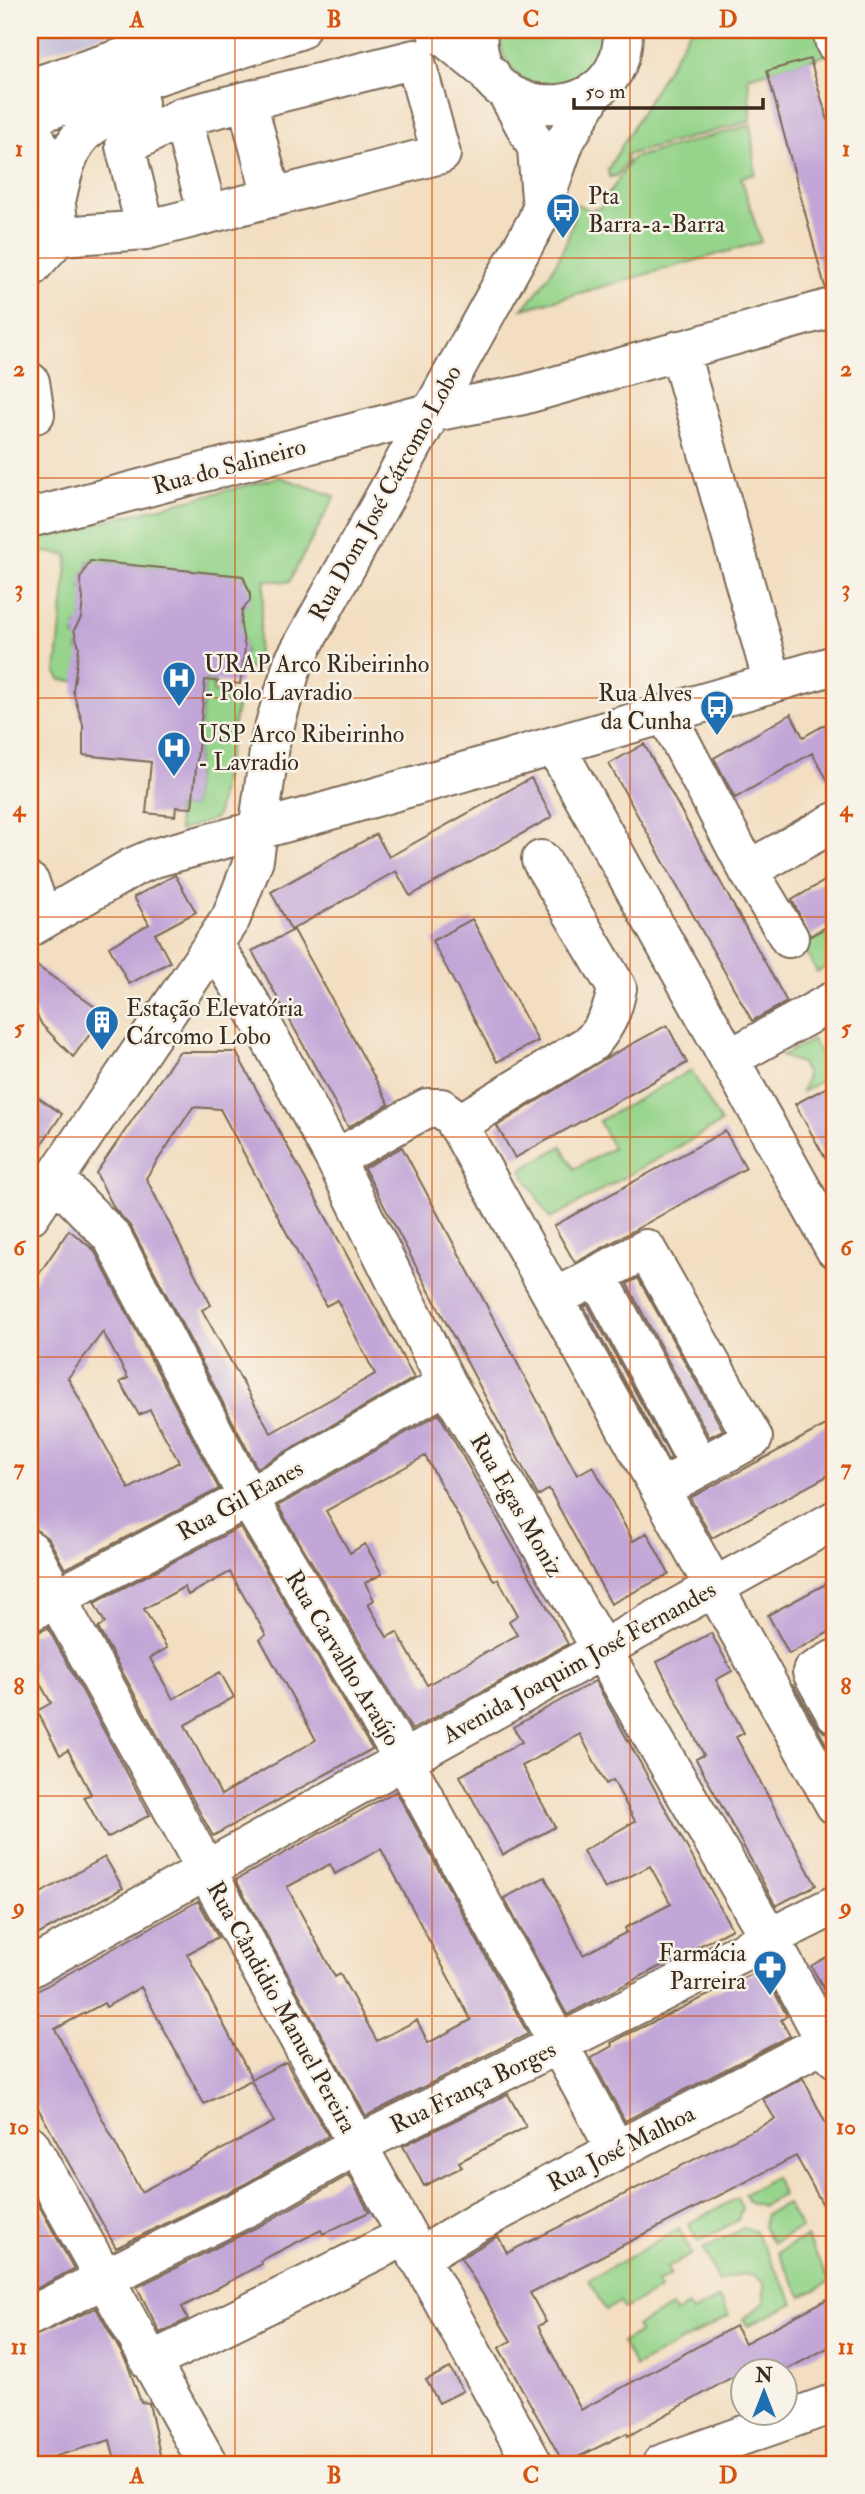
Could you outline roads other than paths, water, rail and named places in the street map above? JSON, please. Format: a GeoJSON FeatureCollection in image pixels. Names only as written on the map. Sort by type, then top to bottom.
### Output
{"type":"FeatureCollection","features":[{"type":"Feature","properties":{"kind":"street"},"geometry":{"type":"LineString","coordinates":[[30,88],[208,30]]}},
{"type":"Feature","properties":{"kind":"street"},"geometry":{"type":"LineString","coordinates":[[30,116],[299,30]]}},
{"type":"Feature","properties":{"kind":"street"},"geometry":{"type":"LineString","coordinates":[[436,30],[498,83],[526,102],[549,106],[572,103],[593,93]]}},
{"type":"Feature","properties":{"kind":"street"},"geometry":{"type":"LineString","coordinates":[[478,30],[481,56],[498,83]]}},
{"type":"Feature","properties":{"kind":"street"},"geometry":{"type":"LineString","coordinates":[[832,30],[835,43]]}},
{"type":"Feature","properties":{"kind":"street","name":"Rua Dom José Cárcomo Lobo"},"geometry":{"type":"LineString","coordinates":[[30,1215],[214,945],[243,891],[259,828],[271,738],[293,663],[428,414],[537,221],[565,141],[593,93],[610,76],[626,38]]}},
{"type":"Feature","properties":{"kind":"street"},"geometry":{"type":"LineString","coordinates":[[37,185],[68,154],[78,137],[96,121],[188,83],[240,49]]}},
{"type":"Feature","properties":{"kind":"street"},"geometry":{"type":"LineString","coordinates":[[44,237],[146,230],[440,153],[415,59],[182,117],[125,146],[146,230]]}},
{"type":"Feature","properties":{"kind":"street","name":"Rua Dom José Cárcomo Lobo"},"geometry":{"type":"LineString","coordinates":[[498,83],[537,149],[542,185],[537,221]]}},
{"type":"Feature","properties":{"kind":"street"},"geometry":{"type":"LineString","coordinates":[[247,101],[272,197]]}},
{"type":"Feature","properties":{"kind":"street"},"geometry":{"type":"LineString","coordinates":[[182,117],[208,214]]}},
{"type":"Feature","properties":{"kind":"street"},"geometry":{"type":"LineString","coordinates":[[30,128],[41,147],[37,185],[44,237],[30,268]]}},
{"type":"Feature","properties":{"kind":"street","name":"Rua do Salineiro"},"geometry":{"type":"LineString","coordinates":[[30,518],[428,414],[523,396],[835,307]]}},
{"type":"Feature","properties":{"kind":"street"},"geometry":{"type":"LineString","coordinates":[[678,350],[773,683]]}},
{"type":"Feature","properties":{"kind":"street"},"geometry":{"type":"LineString","coordinates":[[30,382],[35,414],[30,415]]}},
{"type":"Feature","properties":{"kind":"street"},"geometry":{"type":"LineString","coordinates":[[30,883],[36,923],[133,867],[259,828],[310,816],[835,665]]}},
{"type":"Feature","properties":{"kind":"street"},"geometry":{"type":"LineString","coordinates":[[666,714],[748,870],[789,937]]}},
{"type":"Feature","properties":{"kind":"street"},"geometry":{"type":"LineString","coordinates":[[555,746],[729,1059],[832,1236]]}},
{"type":"Feature","properties":{"kind":"street"},"geometry":{"type":"LineString","coordinates":[[748,870],[835,822]]}},
{"type":"Feature","properties":{"kind":"street"},"geometry":{"type":"LineString","coordinates":[[457,1125],[591,1043],[603,1030],[614,1008],[617,988],[541,860]]}},
{"type":"Feature","properties":{"kind":"street","name":"Rua Egas Moniz"},"geometry":{"type":"LineString","coordinates":[[214,945],[254,1009],[335,1159],[447,1384],[769,1937],[831,2050]]}},
{"type":"Feature","properties":{"kind":"street"},"geometry":{"type":"LineString","coordinates":[[729,1059],[830,1014]]}},
{"type":"Feature","properties":{"kind":"street"},"geometry":{"type":"LineString","coordinates":[[335,1159],[427,1108],[447,1110],[662,1488],[835,1805]]}},
{"type":"Feature","properties":{"kind":"street","name":"Rua Carvalho Araújo"},"geometry":{"type":"LineString","coordinates":[[54,1178],[112,1237],[248,1498],[404,1760],[616,2150]]}},
{"type":"Feature","properties":{"kind":"street"},"geometry":{"type":"LineString","coordinates":[[555,1298],[646,1249],[753,1438],[662,1488]]}},
{"type":"Feature","properties":{"kind":"street"},"geometry":{"type":"LineString","coordinates":[[597,1275],[700,1467]]}},
{"type":"Feature","properties":{"kind":"street","name":"Rua Gil Eanes"},"geometry":{"type":"LineString","coordinates":[[44,1605],[248,1498],[447,1384]]}},
{"type":"Feature","properties":{"kind":"street","name":"Avenida Joaquim José Fernandes"},"geometry":{"type":"LineString","coordinates":[[30,1968],[835,1520]]}},
{"type":"Feature","properties":{"kind":"street","name":"Rua Cândidio Manuel Pereira"},"geometry":{"type":"LineString","coordinates":[[30,1550],[44,1605],[207,1870],[533,2464]]}},
{"type":"Feature","properties":{"kind":"street"},"geometry":{"type":"LineString","coordinates":[[835,1659],[812,1672],[835,1713]]}},
{"type":"Feature","properties":{"kind":"street","name":"Rua França Borges"},"geometry":{"type":"LineString","coordinates":[[30,2316],[253,2204],[357,2144],[559,2046],[835,1905]]}},
{"type":"Feature","properties":{"kind":"street","name":"Rua José Malhoa"},"geometry":{"type":"LineString","coordinates":[[150,2362],[412,2247],[478,2222],[616,2150],[831,2050]]}},
{"type":"Feature","properties":{"kind":"street"},"geometry":{"type":"LineString","coordinates":[[30,2145],[208,2464]]}},
{"type":"Feature","properties":{"kind":"street"},"geometry":{"type":"LineString","coordinates":[[662,2464],[835,2403]]}},
{"type":"Feature","properties":{"kind":"place","name":"Pta Barra-a-Barra"},"geometry":{"type":"Point","coordinates":[563,240]}},
{"type":"Feature","properties":{"kind":"place","name":"URAP Arco Ribeirinho - Polo Lavradio"},"geometry":{"type":"Point","coordinates":[179,708]}},
{"type":"Feature","properties":{"kind":"place","name":"Rua Alves da Cunha"},"geometry":{"type":"Point","coordinates":[717,737]}},
{"type":"Feature","properties":{"kind":"place","name":"USP Arco Ribeirinho - Lavradio"},"geometry":{"type":"Point","coordinates":[174,778]}},
{"type":"Feature","properties":{"kind":"place","name":"Estação Elevatória Cárcomo Lobo"},"geometry":{"type":"Point","coordinates":[102,1052]}},
{"type":"Feature","properties":{"kind":"place","name":"Farmácia Parreira"},"geometry":{"type":"Point","coordinates":[770,1997]}}]}
